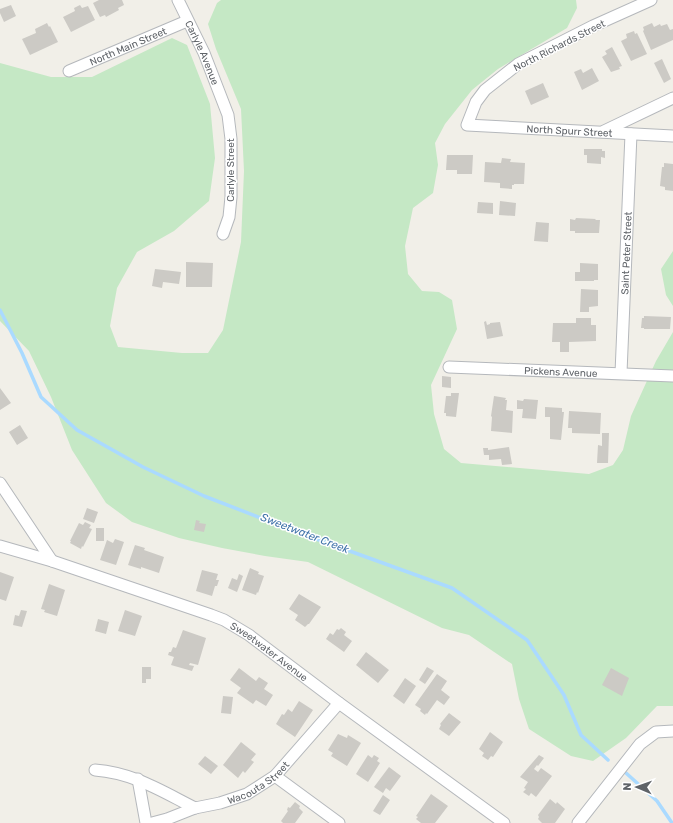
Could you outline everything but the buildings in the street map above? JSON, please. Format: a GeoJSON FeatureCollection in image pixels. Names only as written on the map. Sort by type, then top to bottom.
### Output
{"type":"FeatureCollection","features":[{"type":"Feature","properties":{"kind":"street","name":"Carlyle Avenue"},"geometry":{"type":"LineString","coordinates":[[178,0],[204,53],[225,105]]}},
{"type":"Feature","properties":{"kind":"street","name":"North Richards Street"},"geometry":{"type":"LineString","coordinates":[[467,125],[476,102],[484,90],[518,64],[593,26],[651,0]]}},
{"type":"Feature","properties":{"kind":"street","name":"North Main Street"},"geometry":{"type":"LineString","coordinates":[[69,71],[187,21]]}},
{"type":"Feature","properties":{"kind":"street"},"geometry":{"type":"LineString","coordinates":[[602,132],[673,98]]}},
{"type":"Feature","properties":{"kind":"street","name":"Carlyle Street"},"geometry":{"type":"LineString","coordinates":[[223,234],[229,217],[231,197],[230,138],[228,115],[225,105]]}},
{"type":"Feature","properties":{"kind":"street","name":"North Spurr Street"},"geometry":{"type":"LineString","coordinates":[[467,125],[673,136]]}},
{"type":"Feature","properties":{"kind":"street","name":"Saint Peter Street"},"geometry":{"type":"LineString","coordinates":[[621,373],[631,134]]}},
{"type":"Feature","properties":{"kind":"street","name":"Pickens Avenue"},"geometry":{"type":"LineString","coordinates":[[449,367],[673,376]]}},
{"type":"Feature","properties":{"kind":"street"},"geometry":{"type":"LineString","coordinates":[[0,483],[52,561]]}},
{"type":"Feature","properties":{"kind":"street","name":"Sweetwater Avenue"},"geometry":{"type":"LineString","coordinates":[[0,546],[52,561],[224,620],[249,635],[339,703],[504,823]]}},
{"type":"Feature","properties":{"kind":"street","name":"Wacouta Street"},"geometry":{"type":"LineString","coordinates":[[152,823],[169,821],[195,808],[220,803],[247,794],[275,776],[339,703]]}},
{"type":"Feature","properties":{"kind":"street"},"geometry":{"type":"LineString","coordinates":[[578,823],[640,744],[656,732],[673,730]]}},
{"type":"Feature","properties":{"kind":"street"},"geometry":{"type":"LineString","coordinates":[[95,770],[110,771],[138,779],[195,808]]}},
{"type":"Feature","properties":{"kind":"street"},"geometry":{"type":"LineString","coordinates":[[275,776],[339,823]]}},
{"type":"Feature","properties":{"kind":"street"},"geometry":{"type":"LineString","coordinates":[[138,779],[146,823]]}},
{"type":"Feature","properties":{"kind":"green space"},"geometry":{"type":"Polygon","coordinates":[[[221,0],[576,0],[577,8],[567,28],[498,69],[472,90],[445,124],[435,143],[438,165],[433,193],[413,208],[405,246],[408,274],[422,291],[439,292],[452,300],[457,329],[431,385],[434,414],[444,449],[461,463],[589,474],[613,465],[623,450],[631,416],[656,361],[673,332],[673,706],[657,706],[626,738],[593,761],[571,756],[529,729],[519,699],[512,664],[469,635],[442,628],[308,562],[222,548],[179,538],[132,522],[106,503],[72,450],[51,397],[29,351],[0,321],[0,63],[51,77],[92,77],[172,38],[187,45],[210,104],[215,158],[209,201],[174,231],[137,252],[117,288],[110,326],[118,347],[182,353],[208,353],[223,330],[241,242],[244,171],[241,109],[216,49],[208,24],[217,3],[221,0]]]}},
{"type":"Feature","properties":{"kind":"green space"},"geometry":{"type":"Polygon","coordinates":[[[673,251],[673,306],[666,295],[661,269],[673,251]]]}},
{"type":"Feature","properties":{"kind":"waterway","name":"Sweetwater Creek"},"geometry":{"type":"LineString","coordinates":[[0,310],[22,353],[41,397],[77,430],[143,467],[204,496],[297,532],[452,588],[527,640],[564,695],[581,735],[608,760]]}},
{"type":"Feature","properties":{"kind":"waterway","name":"Sweetwater Creek"},"geometry":{"type":"LineString","coordinates":[[626,773],[657,801],[672,823]]}}]}
